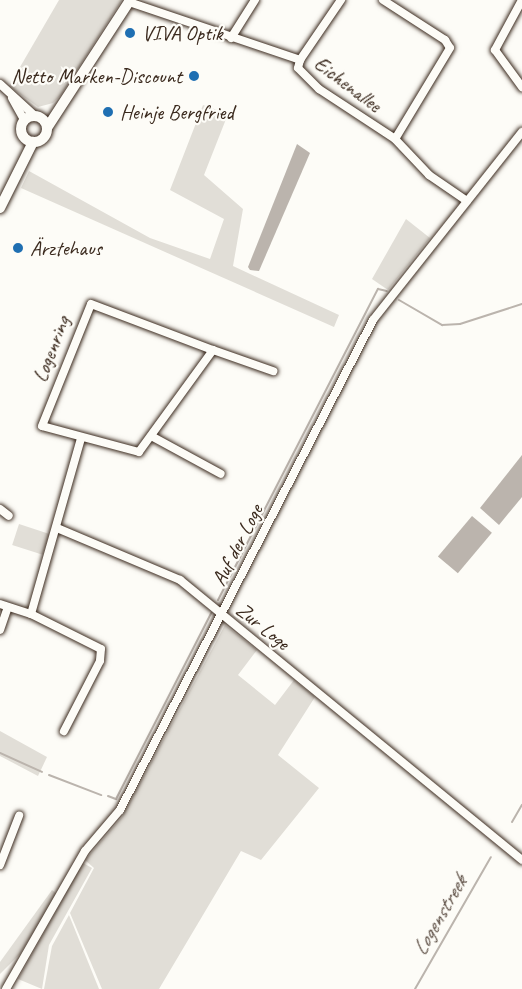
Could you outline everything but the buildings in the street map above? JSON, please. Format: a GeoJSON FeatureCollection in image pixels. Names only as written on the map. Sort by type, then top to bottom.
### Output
{"type":"FeatureCollection","features":[{"type":"Feature","properties":{"kind":"main road"},"geometry":{"type":"LineString","coordinates":[[29,141],[21,128],[63,106],[130,1]]}},
{"type":"Feature","properties":{"kind":"main road"},"geometry":{"type":"LineString","coordinates":[[29,141],[44,138],[37,120]]}},
{"type":"Feature","properties":{"kind":"main road"},"geometry":{"type":"LineString","coordinates":[[0,208],[29,141]]}},
{"type":"Feature","properties":{"kind":"street"},"geometry":{"type":"LineString","coordinates":[[231,38],[255,0]]}},
{"type":"Feature","properties":{"kind":"street"},"geometry":{"type":"LineString","coordinates":[[300,60],[341,0]]}},
{"type":"Feature","properties":{"kind":"street"},"geometry":{"type":"LineString","coordinates":[[382,0],[445,40],[450,48],[396,139]]}},
{"type":"Feature","properties":{"kind":"street"},"geometry":{"type":"LineString","coordinates":[[522,0],[495,45],[499,58],[522,87]]}},
{"type":"Feature","properties":{"kind":"street","name":"Eichenallee"},"geometry":{"type":"LineString","coordinates":[[130,1],[231,38],[300,60],[298,68],[319,89],[396,139],[429,175],[467,201]]}},
{"type":"Feature","properties":{"kind":"street"},"geometry":{"type":"LineString","coordinates":[[0,84],[37,120]]}},
{"type":"Feature","properties":{"kind":"street","name":"Auf der Loge"},"geometry":{"type":"LineString","coordinates":[[6,989],[85,851],[120,810],[373,320],[522,132]]}},
{"type":"Feature","properties":{"kind":"street","name":"Logenring"},"geometry":{"type":"LineString","coordinates":[[213,350],[153,437],[134,453],[42,426],[91,304],[273,371]]}},
{"type":"Feature","properties":{"kind":"street"},"geometry":{"type":"LineString","coordinates":[[153,437],[221,474]]}},
{"type":"Feature","properties":{"kind":"street"},"geometry":{"type":"LineString","coordinates":[[31,614],[81,439]]}},
{"type":"Feature","properties":{"kind":"street"},"geometry":{"type":"LineString","coordinates":[[0,509],[9,516]]}},
{"type":"Feature","properties":{"kind":"street","name":"Zur Loge"},"geometry":{"type":"LineString","coordinates":[[57,528],[180,580],[522,860]]}},
{"type":"Feature","properties":{"kind":"street"},"geometry":{"type":"LineString","coordinates":[[0,630],[4,606],[31,614],[101,649],[100,661],[64,731]]}},
{"type":"Feature","properties":{"kind":"street"},"geometry":{"type":"LineString","coordinates":[[0,865],[19,816]]}},
{"type":"Feature","properties":{"kind":"shaded area"},"geometry":{"type":"Polygon","coordinates":[[[59,0],[122,0],[61,95],[53,103],[38,107],[9,86],[59,0]]]}},
{"type":"Feature","properties":{"kind":"shaded area"},"geometry":{"type":"Polygon","coordinates":[[[203,105],[228,114],[204,175],[243,209],[233,266],[339,315],[334,327],[21,188],[29,171],[150,238],[210,259],[224,219],[170,190],[203,105]]]}},
{"type":"Feature","properties":{"kind":"shaded area"},"geometry":{"type":"Polygon","coordinates":[[[297,144],[310,153],[259,271],[250,270],[248,267],[297,144]]]}},
{"type":"Feature","properties":{"kind":"shaded area"},"geometry":{"type":"Polygon","coordinates":[[[406,219],[430,238],[388,290],[372,279],[406,219]]]}},
{"type":"Feature","properties":{"kind":"shaded area"},"geometry":{"type":"Polygon","coordinates":[[[522,455],[522,497],[499,525],[480,508],[522,455]]]}},
{"type":"Feature","properties":{"kind":"shaded area"},"geometry":{"type":"Polygon","coordinates":[[[472,516],[492,533],[458,573],[438,557],[472,516]]]}},
{"type":"Feature","properties":{"kind":"shaded area"},"geometry":{"type":"Polygon","coordinates":[[[19,524],[49,534],[43,555],[12,545],[19,524]]]}},
{"type":"Feature","properties":{"kind":"shaded area"},"geometry":{"type":"Polygon","coordinates":[[[225,625],[257,650],[238,675],[275,705],[294,680],[315,697],[278,755],[319,788],[261,860],[241,851],[159,989],[102,989],[70,913],[94,868],[85,860],[122,817],[225,625]]]}},
{"type":"Feature","properties":{"kind":"shaded area"},"geometry":{"type":"Polygon","coordinates":[[[0,731],[47,757],[38,776],[0,756],[0,731]]]}},
{"type":"Feature","properties":{"kind":"shaded area"},"geometry":{"type":"Polygon","coordinates":[[[83,863],[92,868],[49,945],[42,989],[18,979],[83,863]]]}},
{"type":"Feature","properties":{"kind":"shaded area"},"geometry":{"type":"Polygon","coordinates":[[[52,890],[57,894],[20,954],[0,974],[0,962],[52,890]]]}},
{"type":"Feature","properties":{"kind":"shaded area"},"geometry":{"type":"Polygon","coordinates":[[[69,915],[99,989],[44,989],[52,946],[69,915]]]}},
{"type":"Feature","properties":{"kind":"waterway"},"geometry":{"type":"LineString","coordinates":[[218,600],[378,289],[387,291]]}},
{"type":"Feature","properties":{"kind":"waterway"},"geometry":{"type":"LineString","coordinates":[[399,300],[442,325],[460,324],[522,304]]}},
{"type":"Feature","properties":{"kind":"waterway"},"geometry":{"type":"LineString","coordinates":[[108,796],[116,799],[211,613]]}},
{"type":"Feature","properties":{"kind":"waterway"},"geometry":{"type":"LineString","coordinates":[[0,753],[42,772]]}},
{"type":"Feature","properties":{"kind":"waterway"},"geometry":{"type":"LineString","coordinates":[[49,775],[101,795]]}},
{"type":"Feature","properties":{"kind":"waterway","name":"Logenstreek"},"geometry":{"type":"LineString","coordinates":[[512,822],[522,805]]}},
{"type":"Feature","properties":{"kind":"waterway","name":"Logenstreek"},"geometry":{"type":"LineString","coordinates":[[415,989],[491,857]]}},
{"type":"Feature","properties":{"kind":"place","name":"VIVA Optik"},"geometry":{"type":"Point","coordinates":[130,33]}},
{"type":"Feature","properties":{"kind":"place","name":"Netto Marken-Discount"},"geometry":{"type":"Point","coordinates":[194,76]}},
{"type":"Feature","properties":{"kind":"place","name":"Heinje Bergfried"},"geometry":{"type":"Point","coordinates":[108,112]}},
{"type":"Feature","properties":{"kind":"place","name":"Ärztehaus"},"geometry":{"type":"Point","coordinates":[18,248]}}]}
